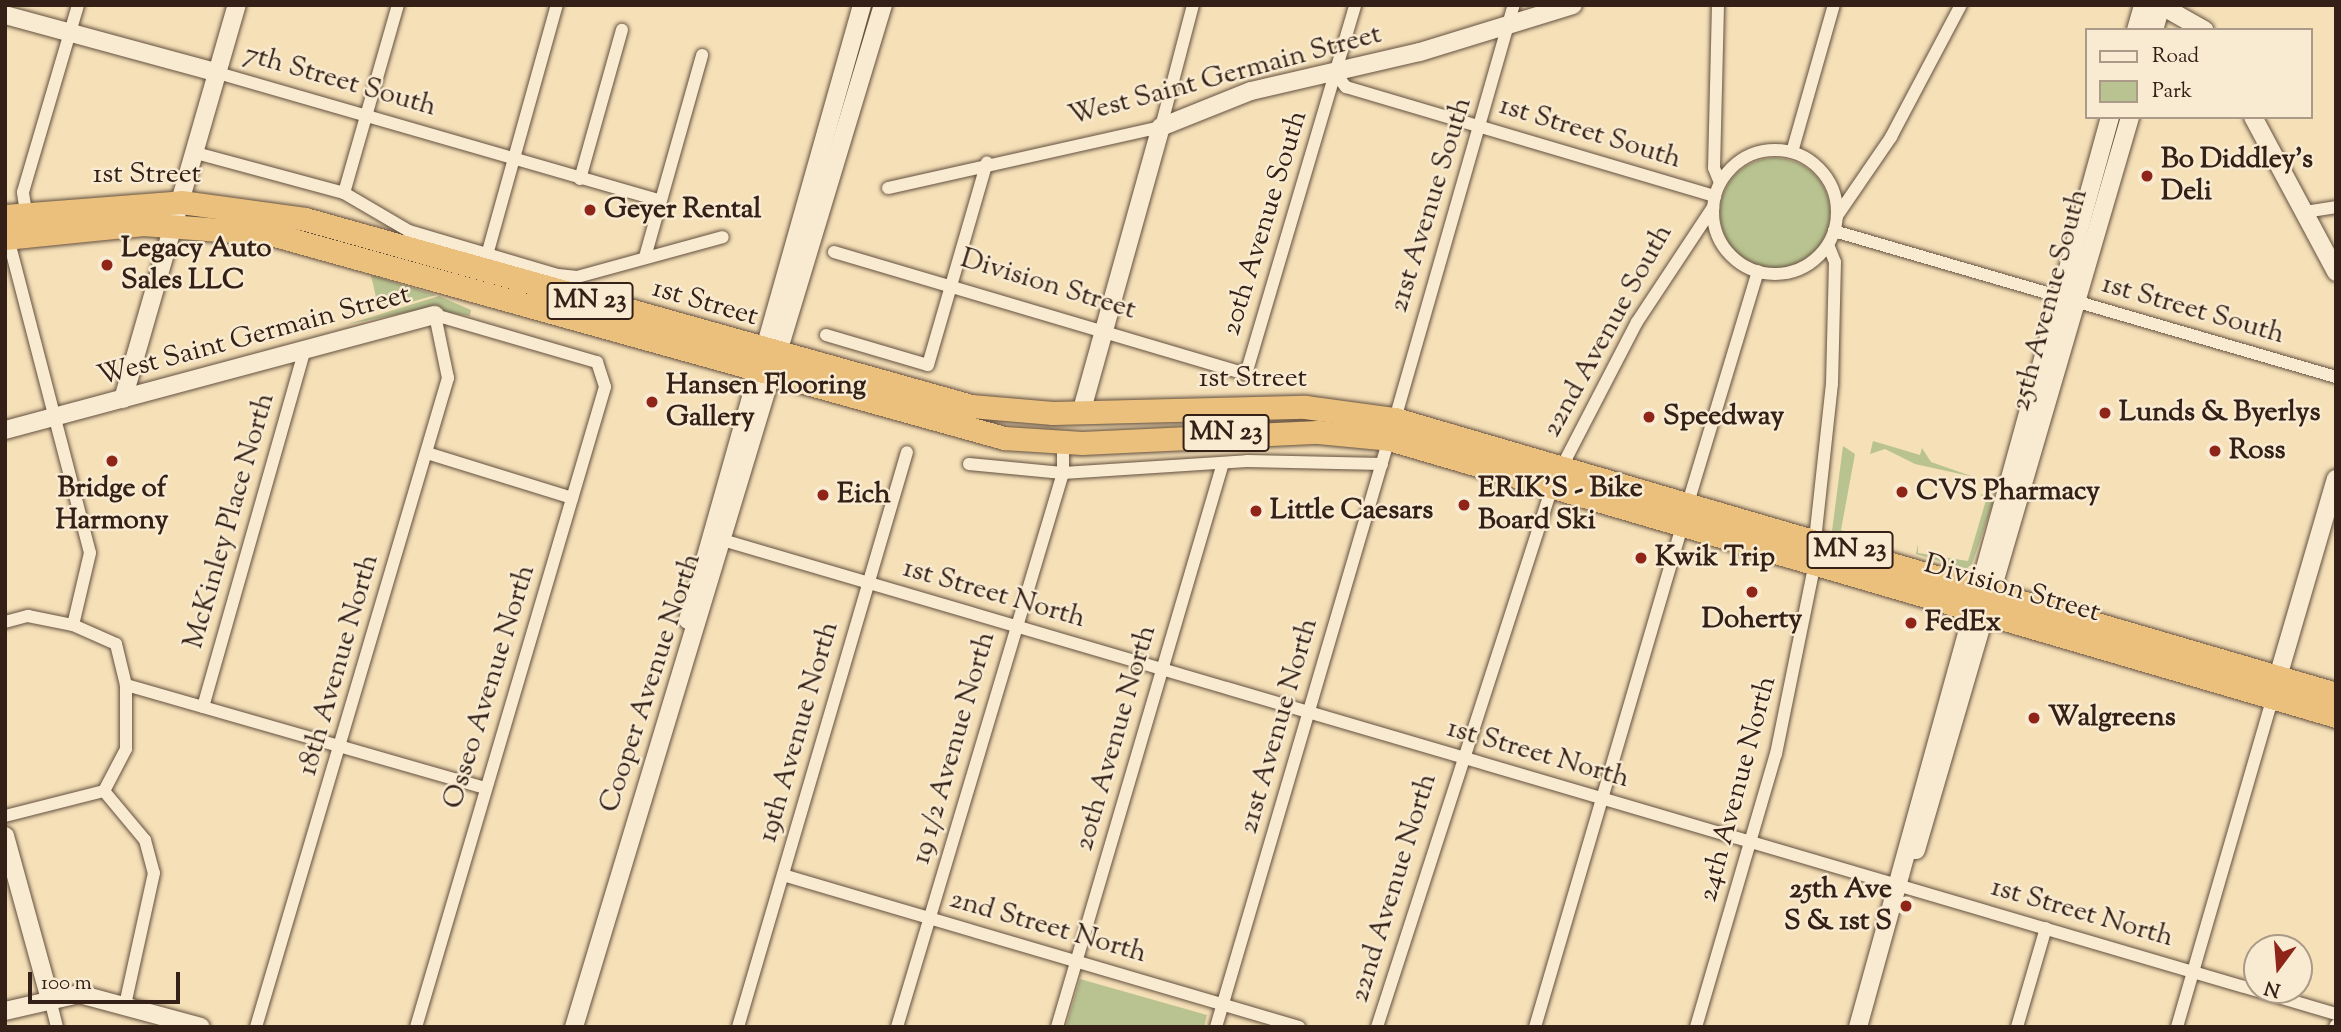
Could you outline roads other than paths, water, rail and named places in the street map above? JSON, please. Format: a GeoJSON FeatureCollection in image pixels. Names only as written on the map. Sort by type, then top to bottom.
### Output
{"type":"FeatureCollection","features":[{"type":"Feature","properties":{"kind":"highway","name":"1st Street"},"geometry":{"type":"LineString","coordinates":[[11,226],[181,202],[331,225],[768,364],[953,428],[1063,443],[1268,431],[1392,429]]}},
{"type":"Feature","properties":{"kind":"highway","name":"1st Street"},"geometry":{"type":"LineString","coordinates":[[11,226],[173,224],[305,241],[768,364],[942,401],[1082,413],[1271,406],[1392,429]]}},
{"type":"Feature","properties":{"kind":"highway","name":"Division Street"},"geometry":{"type":"LineString","coordinates":[[1392,429],[1557,475],[2275,687],[2336,716]]}},
{"type":"Feature","properties":{"kind":"highway","name":"Division Street"},"geometry":{"type":"LineString","coordinates":[[2275,687],[2336,694]]}},
{"type":"Feature","properties":{"kind":"street"},"geometry":{"type":"LineString","coordinates":[[74,625],[90,553],[11,226],[78,5]]}},
{"type":"Feature","properties":{"kind":"street"},"geometry":{"type":"LineString","coordinates":[[123,398],[237,5]]}},
{"type":"Feature","properties":{"kind":"street"},"geometry":{"type":"LineString","coordinates":[[344,193],[398,5]]}},
{"type":"Feature","properties":{"kind":"street"},"geometry":{"type":"LineString","coordinates":[[487,255],[556,5]]}},
{"type":"Feature","properties":{"kind":"street"},"geometry":{"type":"LineString","coordinates":[[768,364],[862,5]]}},
{"type":"Feature","properties":{"kind":"street"},"geometry":{"type":"LineString","coordinates":[[679,664],[768,364],[883,5]]}},
{"type":"Feature","properties":{"kind":"street"},"geometry":{"type":"LineString","coordinates":[[1082,413],[1099,331],[1161,127],[1193,5]]}},
{"type":"Feature","properties":{"kind":"street","name":"20th Avenue South"},"geometry":{"type":"LineString","coordinates":[[1246,374],[1355,5]]}},
{"type":"Feature","properties":{"kind":"street","name":"West Saint Germain Street"},"geometry":{"type":"LineString","coordinates":[[888,188],[987,162],[1161,127],[1251,91],[1335,73],[1511,14],[1573,5]]}},
{"type":"Feature","properties":{"kind":"street"},"geometry":{"type":"LineString","coordinates":[[1716,195],[1751,155],[1792,152],[1826,176],[1837,216],[1835,231],[1828,245],[1797,270],[1758,271],[1724,247],[1716,195],[1714,168],[1718,5]]}},
{"type":"Feature","properties":{"kind":"street"},"geometry":{"type":"LineString","coordinates":[[1792,152],[1834,5]]}},
{"type":"Feature","properties":{"kind":"street"},"geometry":{"type":"LineString","coordinates":[[1837,216],[1891,137],[1961,5]]}},
{"type":"Feature","properties":{"kind":"street"},"geometry":{"type":"LineString","coordinates":[[2137,28],[2143,5]]}},
{"type":"Feature","properties":{"kind":"street"},"geometry":{"type":"LineString","coordinates":[[2154,28],[2160,5],[2200,28]]}},
{"type":"Feature","properties":{"kind":"street","name":"21st Avenue South"},"geometry":{"type":"LineString","coordinates":[[1392,429],[1511,14]]}},
{"type":"Feature","properties":{"kind":"street","name":"7th Street South"},"geometry":{"type":"LineString","coordinates":[[5,15],[659,200]]}},
{"type":"Feature","properties":{"kind":"street"},"geometry":{"type":"LineString","coordinates":[[581,178],[622,30]]}},
{"type":"Feature","properties":{"kind":"street"},"geometry":{"type":"LineString","coordinates":[[645,257],[702,55]]}},
{"type":"Feature","properties":{"kind":"street","name":"1st Street South"},"geometry":{"type":"LineString","coordinates":[[1335,73],[1346,86],[1716,195]]}},
{"type":"Feature","properties":{"kind":"street","name":"25th Avenue South"},"geometry":{"type":"LineString","coordinates":[[1858,1027],[1899,885],[1928,817],[1983,600],[2015,494],[2066,299],[2110,119]]}},
{"type":"Feature","properties":{"kind":"street","name":"25th Avenue South"},"geometry":{"type":"LineString","coordinates":[[2066,299],[2129,119]]}},
{"type":"Feature","properties":{"kind":"street"},"geometry":{"type":"LineString","coordinates":[[2254,119],[2336,272]]}},
{"type":"Feature","properties":{"kind":"street"},"geometry":{"type":"LineString","coordinates":[[195,153],[344,193],[409,231],[487,255],[577,277],[723,237]]}},
{"type":"Feature","properties":{"kind":"street"},"geometry":{"type":"LineString","coordinates":[[826,335],[928,365],[987,162]]}},
{"type":"Feature","properties":{"kind":"street","name":"22nd Avenue South"},"geometry":{"type":"LineString","coordinates":[[1557,475],[1672,263],[1716,195]]}},
{"type":"Feature","properties":{"kind":"street"},"geometry":{"type":"LineString","coordinates":[[2305,212],[2336,207]]}},
{"type":"Feature","properties":{"kind":"street","name":"1st Street South"},"geometry":{"type":"LineString","coordinates":[[1835,231],[2336,377]]}},
{"type":"Feature","properties":{"kind":"street","name":"24th Avenue North"},"geometry":{"type":"LineString","coordinates":[[1696,1027],[1797,670],[1815,551],[1832,384],[1835,262],[1828,245]]}},
{"type":"Feature","properties":{"kind":"street","name":"Division Street"},"geometry":{"type":"LineString","coordinates":[[834,252],[1246,374]]}},
{"type":"Feature","properties":{"kind":"street"},"geometry":{"type":"LineString","coordinates":[[1535,1027],[1758,271]]}},
{"type":"Feature","properties":{"kind":"street","name":"West Saint Germain Street"},"geometry":{"type":"LineString","coordinates":[[5,430],[435,315],[597,362]]}},
{"type":"Feature","properties":{"kind":"street","name":"18th Avenue North"},"geometry":{"type":"LineString","coordinates":[[256,1027],[448,378],[435,315]]}},
{"type":"Feature","properties":{"kind":"street","name":"McKinley Place North"},"geometry":{"type":"LineString","coordinates":[[203,707],[305,350]]}},
{"type":"Feature","properties":{"kind":"street","name":"Osseo Avenue North"},"geometry":{"type":"LineString","coordinates":[[416,1027],[605,387],[597,362]]}},
{"type":"Feature","properties":{"kind":"street","name":"Cooper Avenue North"},"geometry":{"type":"LineString","coordinates":[[574,1027],[679,664],[726,541],[768,364]]}},
{"type":"Feature","properties":{"kind":"street","name":"21st Avenue North"},"geometry":{"type":"LineString","coordinates":[[1216,1027],[1392,429]]}},
{"type":"Feature","properties":{"kind":"street","name":"19 1/2 Avenue North"},"geometry":{"type":"LineString","coordinates":[[897,1027],[1063,473],[1063,443]]}},
{"type":"Feature","properties":{"kind":"street","name":"19th Avenue North"},"geometry":{"type":"LineString","coordinates":[[738,1027],[907,452]]}},
{"type":"Feature","properties":{"kind":"street"},"geometry":{"type":"LineString","coordinates":[[427,453],[572,498]]}},
{"type":"Feature","properties":{"kind":"street"},"geometry":{"type":"LineString","coordinates":[[969,464],[1063,473],[1223,463],[1382,464]]}},
{"type":"Feature","properties":{"kind":"street","name":"20th Avenue North"},"geometry":{"type":"LineString","coordinates":[[1057,1027],[1223,463]]}},
{"type":"Feature","properties":{"kind":"street","name":"22nd Avenue North"},"geometry":{"type":"LineString","coordinates":[[1377,1027],[1460,757],[1557,475]]}},
{"type":"Feature","properties":{"kind":"street"},"geometry":{"type":"LineString","coordinates":[[2178,1027],[2336,479]]}},
{"type":"Feature","properties":{"kind":"street","name":"1st Street North"},"geometry":{"type":"LineString","coordinates":[[726,541],[2336,1014]]}},
{"type":"Feature","properties":{"kind":"street"},"geometry":{"type":"LineString","coordinates":[[5,622],[28,616],[74,625],[116,644],[126,685],[126,749],[104,791],[5,816]]}},
{"type":"Feature","properties":{"kind":"street"},"geometry":{"type":"LineString","coordinates":[[126,685],[485,788]]}},
{"type":"Feature","properties":{"kind":"street"},"geometry":{"type":"LineString","coordinates":[[104,791],[145,840],[154,873],[125,1005]]}},
{"type":"Feature","properties":{"kind":"street"},"geometry":{"type":"LineString","coordinates":[[5,836],[57,1027]]}},
{"type":"Feature","properties":{"kind":"street","name":"2nd Street North"},"geometry":{"type":"LineString","coordinates":[[783,875],[1299,1027]]}},
{"type":"Feature","properties":{"kind":"street"},"geometry":{"type":"LineString","coordinates":[[2017,1027],[2046,928]]}},
{"type":"Feature","properties":{"kind":"street"},"geometry":{"type":"LineString","coordinates":[[5,1011],[79,994],[201,1027]]}},
{"type":"Feature","properties":{"kind":"place","name":"Bo Diddley's Deli"},"geometry":{"type":"Point","coordinates":[2147,176]}},
{"type":"Feature","properties":{"kind":"place","name":"Geyer Rental"},"geometry":{"type":"Point","coordinates":[590,210]}},
{"type":"Feature","properties":{"kind":"place","name":"Legacy Auto Sales LLC"},"geometry":{"type":"Point","coordinates":[107,265]}},
{"type":"Feature","properties":{"kind":"place","name":"Hansen Flooring Gallery"},"geometry":{"type":"Point","coordinates":[652,402]}},
{"type":"Feature","properties":{"kind":"place","name":"Lunds & Byerlys"},"geometry":{"type":"Point","coordinates":[2105,413]}},
{"type":"Feature","properties":{"kind":"place","name":"Speedway"},"geometry":{"type":"Point","coordinates":[1649,417]}},
{"type":"Feature","properties":{"kind":"place","name":"Ross"},"geometry":{"type":"Point","coordinates":[2215,451]}},
{"type":"Feature","properties":{"kind":"place","name":"Bridge of Harmony"},"geometry":{"type":"Point","coordinates":[112,461]}},
{"type":"Feature","properties":{"kind":"place","name":"CVS Pharmacy"},"geometry":{"type":"Point","coordinates":[1902,492]}},
{"type":"Feature","properties":{"kind":"place","name":"Eich"},"geometry":{"type":"Point","coordinates":[823,495]}},
{"type":"Feature","properties":{"kind":"place","name":"ERIK'S - Bike Board Ski"},"geometry":{"type":"Point","coordinates":[1464,505]}},
{"type":"Feature","properties":{"kind":"place","name":"Little Caesars"},"geometry":{"type":"Point","coordinates":[1256,511]}},
{"type":"Feature","properties":{"kind":"place","name":"Kwik Trip"},"geometry":{"type":"Point","coordinates":[1641,558]}},
{"type":"Feature","properties":{"kind":"place","name":"Doherty"},"geometry":{"type":"Point","coordinates":[1752,592]}},
{"type":"Feature","properties":{"kind":"place","name":"FedEx"},"geometry":{"type":"Point","coordinates":[1911,623]}},
{"type":"Feature","properties":{"kind":"place","name":"Walgreens"},"geometry":{"type":"Point","coordinates":[2034,718]}},
{"type":"Feature","properties":{"kind":"place","name":"25th Ave S & 1st S"},"geometry":{"type":"Point","coordinates":[1906,906]}}]}
